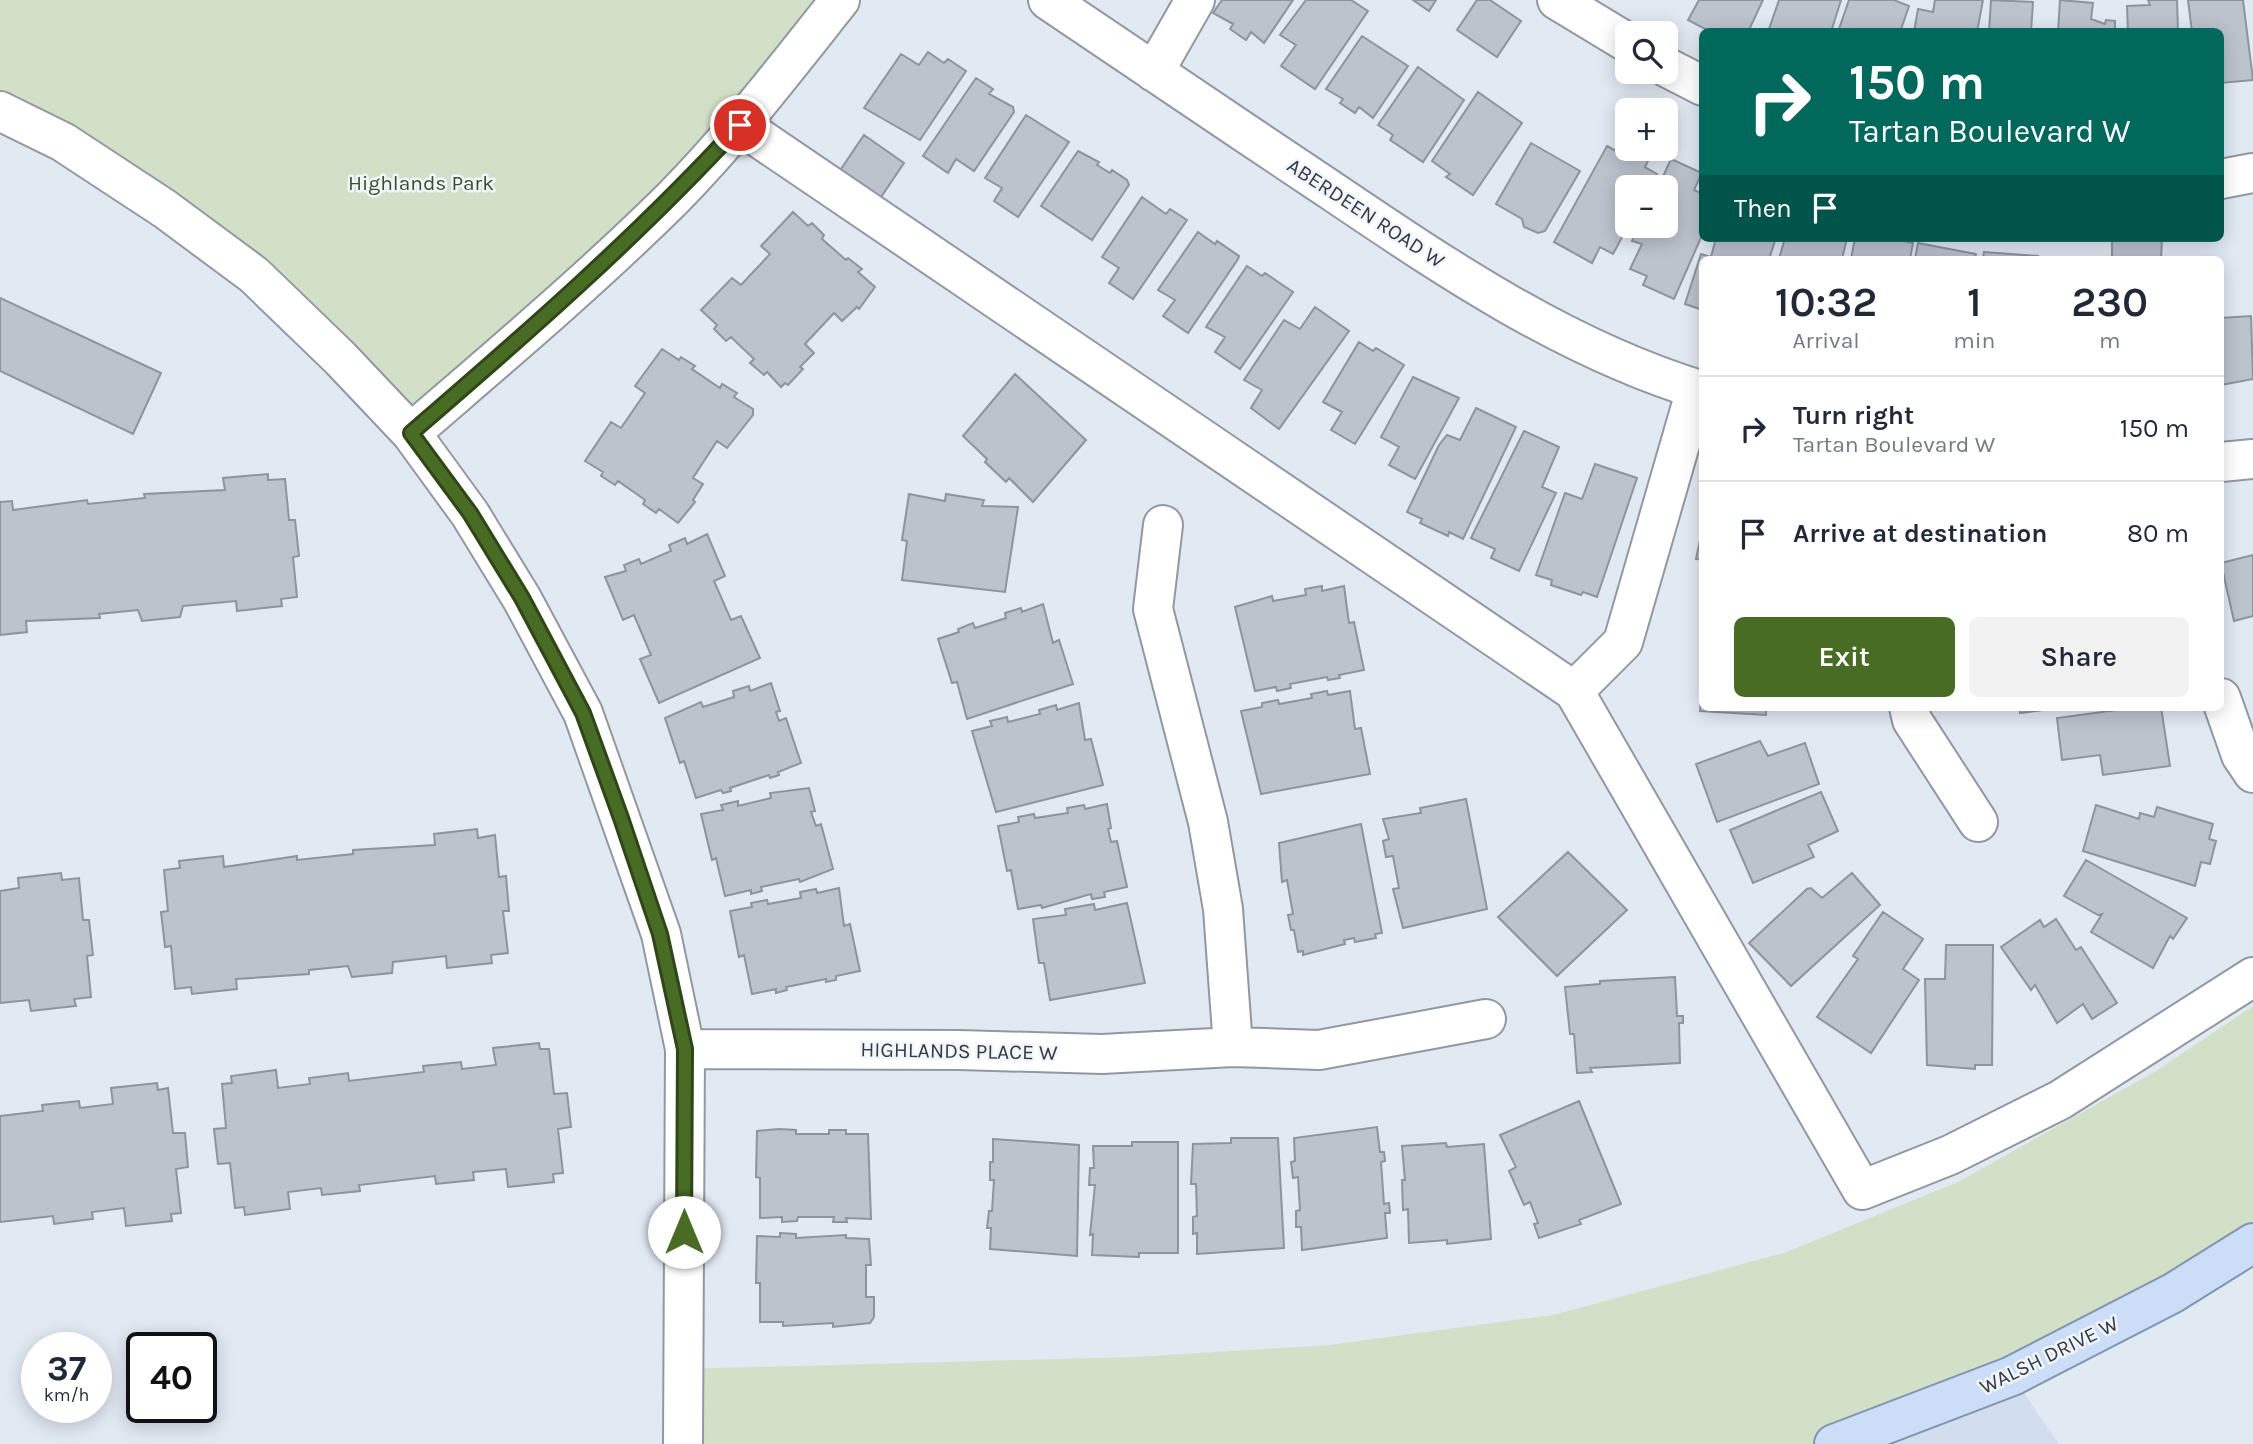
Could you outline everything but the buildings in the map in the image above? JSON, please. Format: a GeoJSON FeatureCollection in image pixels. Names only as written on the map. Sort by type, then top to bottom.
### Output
{"type":"FeatureCollection","features":[{"type":"Feature","properties":{"kind":"main road","name":"WALSH DRIVE W"},"geometry":{"type":"LineString","coordinates":[[1834,1444],[2012,1376],[2173,1293],[2253,1243]]}},
{"type":"Feature","properties":{"kind":"street"},"geometry":{"type":"LineString","coordinates":[[411,433],[601,267],[674,197],[740,125],[840,0]]}},
{"type":"Feature","properties":{"kind":"street","name":"ABERDEEN ROAD W"},"geometry":{"type":"LineString","coordinates":[[1048,0],[1424,253],[1517,307],[1621,359],[1699,390]]}},
{"type":"Feature","properties":{"kind":"street"},"geometry":{"type":"LineString","coordinates":[[1154,72],[1195,0]]}},
{"type":"Feature","properties":{"kind":"street"},"geometry":{"type":"LineString","coordinates":[[1557,0],[1615,35]]}},
{"type":"Feature","properties":{"kind":"street"},"geometry":{"type":"LineString","coordinates":[[1678,73],[1699,84]]}},
{"type":"Feature","properties":{"kind":"street"},"geometry":{"type":"LineString","coordinates":[[0,111],[63,142],[165,209],[254,275],[411,433],[470,513],[516,588],[583,713],[660,934],[685,1049],[683,1444]]}},
{"type":"Feature","properties":{"kind":"street"},"geometry":{"type":"LineString","coordinates":[[740,125],[1574,691],[1862,1190],[1950,1155],[2060,1100],[2253,977]]}},
{"type":"Feature","properties":{"kind":"street"},"geometry":{"type":"LineString","coordinates":[[2224,178],[2253,173]]}},
{"type":"Feature","properties":{"kind":"street"},"geometry":{"type":"LineString","coordinates":[[1574,691],[1623,642],[1699,390]]}},
{"type":"Feature","properties":{"kind":"street"},"geometry":{"type":"LineString","coordinates":[[2224,462],[2253,459]]}},
{"type":"Feature","properties":{"kind":"street"},"geometry":{"type":"LineString","coordinates":[[1163,525],[1153,609],[1208,822],[1223,909],[1233,1047]]}},
{"type":"Feature","properties":{"kind":"street"},"geometry":{"type":"LineString","coordinates":[[2224,706],[2241,754],[2253,773]]}},
{"type":"Feature","properties":{"kind":"street"},"geometry":{"type":"LineString","coordinates":[[1910,711],[1912,720],[1978,822]]}},
{"type":"Feature","properties":{"kind":"street","name":"HIGHLANDS PLACE W"},"geometry":{"type":"LineString","coordinates":[[685,1049],[959,1050],[1102,1054],[1233,1047],[1319,1051],[1486,1019]]}},
{"type":"Feature","properties":{"kind":"shaded area"},"geometry":{"type":"Polygon","coordinates":[[[2012,1376],[2059,1444],[1834,1444],[2012,1376]]]}},
{"type":"Feature","properties":{"kind":"green space","name":"Highlands Park"},"geometry":{"type":"Polygon","coordinates":[[[0,0],[840,0],[740,125],[411,433],[340,358],[0,111],[0,0]]]}},
{"type":"Feature","properties":{"kind":"green space"},"geometry":{"type":"Polygon","coordinates":[[[2253,1006],[2253,1243],[1834,1444],[683,1444],[683,1369],[1135,1357],[1329,1345],[1553,1315],[1784,1253],[1958,1182],[2156,1071],[2253,1006]]]}},
{"type":"Feature","properties":{"kind":"route"},"geometry":{"type":"LineString","coordinates":[[684,1232],[685,1049],[660,934],[621,818],[583,713],[522,598],[470,513],[411,433],[601,267],[674,197],[740,125]]}}]}
